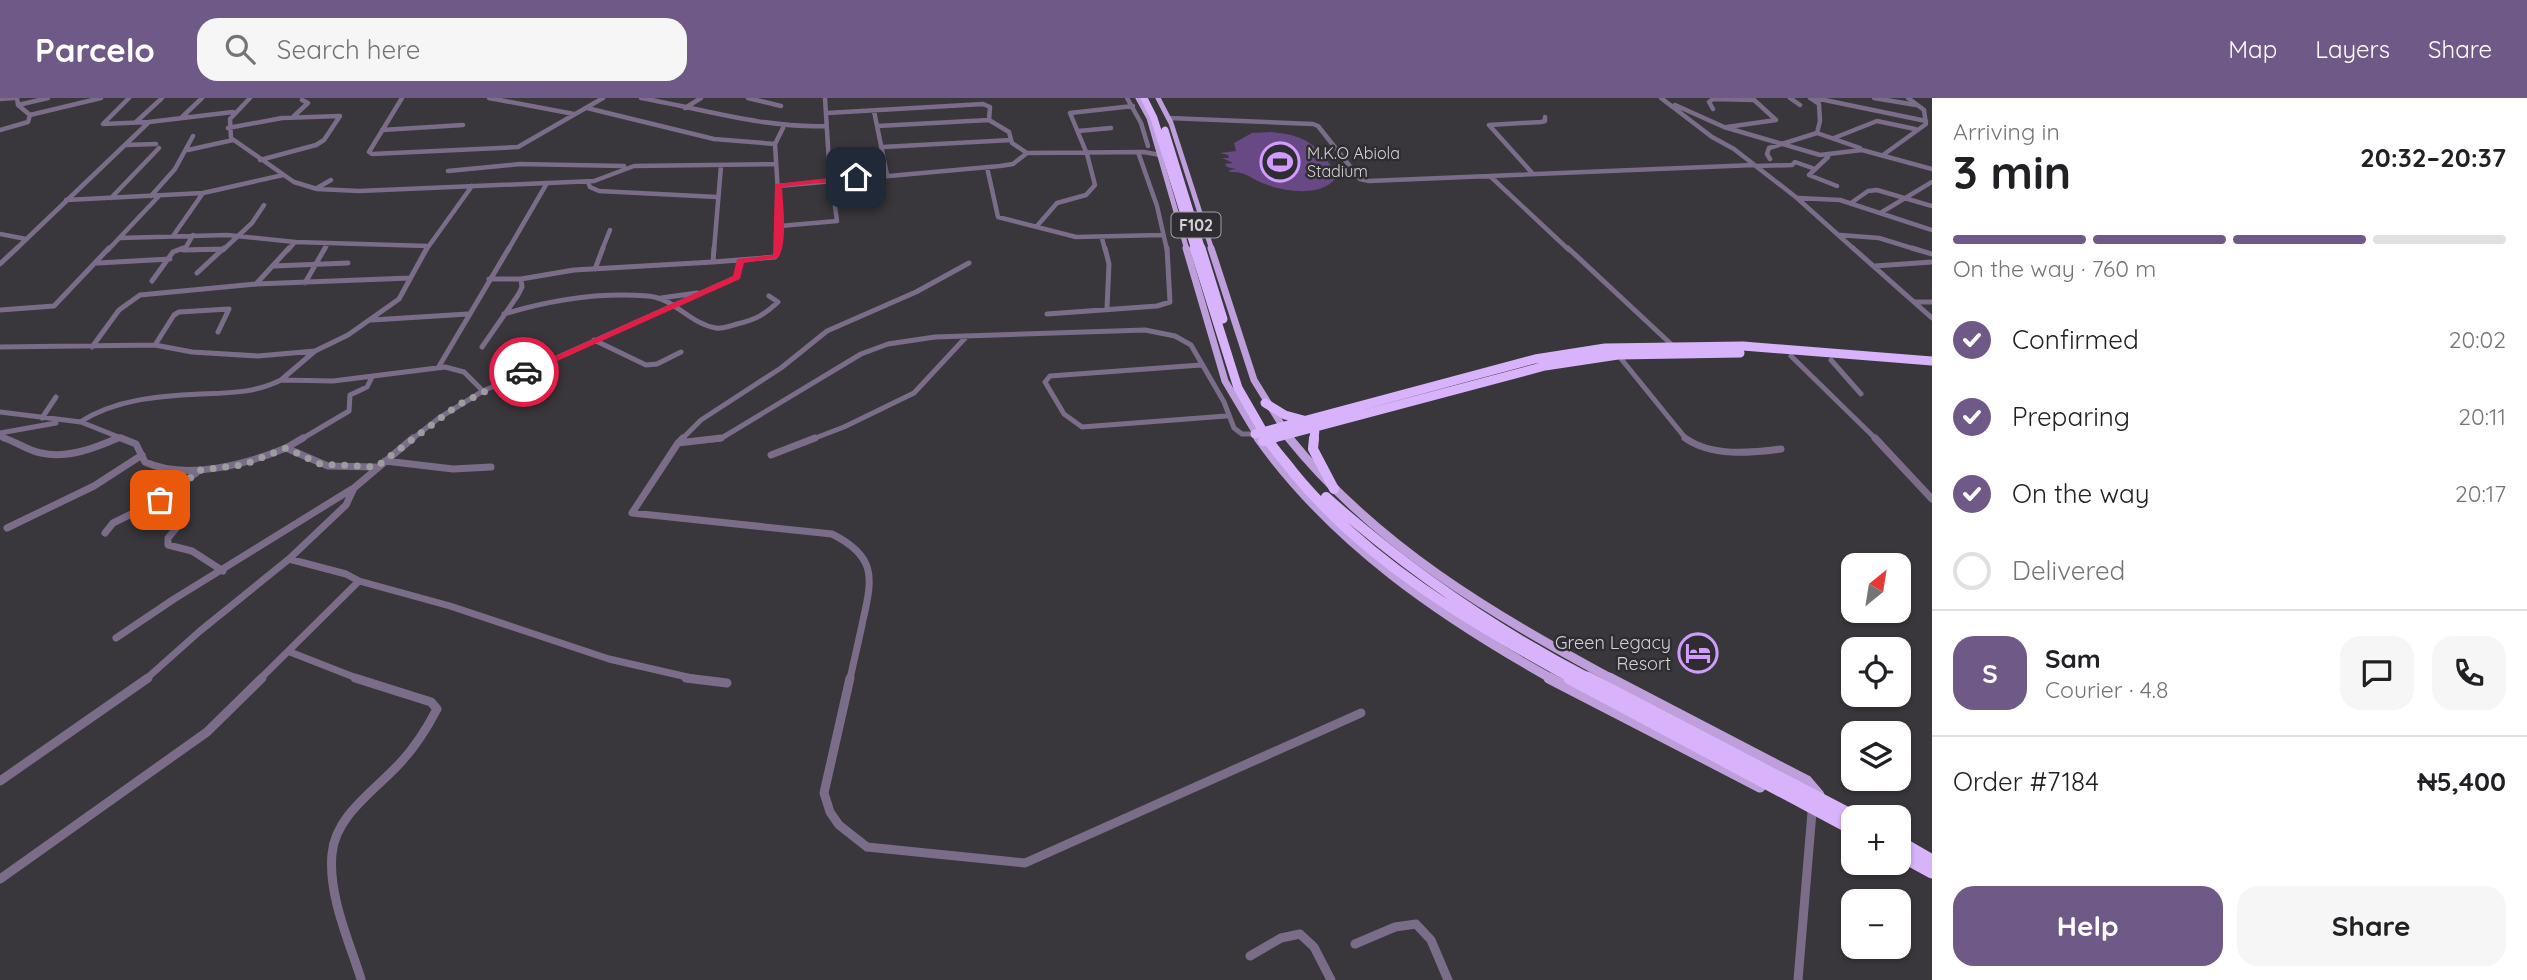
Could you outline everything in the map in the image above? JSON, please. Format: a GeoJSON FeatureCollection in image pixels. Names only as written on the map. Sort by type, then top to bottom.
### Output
{"type":"FeatureCollection","features":[{"type":"Feature","properties":{"kind":"highway","name":"F102"},"geometry":{"type":"LineString","coordinates":[[1144,98],[1154,118],[1193,230]]}},
{"type":"Feature","properties":{"kind":"highway","name":"F102"},"geometry":{"type":"LineString","coordinates":[[1151,98],[1160,116],[1245,403],[1276,451],[1305,485],[1413,581],[1512,645],[1841,822]]}},
{"type":"Feature","properties":{"kind":"highway"},"geometry":{"type":"LineString","coordinates":[[1265,403],[1285,415],[1312,425],[1535,359],[1593,350],[1672,345],[1771,348],[1932,361]]}},
{"type":"Feature","properties":{"kind":"highway"},"geometry":{"type":"LineString","coordinates":[[1593,350],[1602,357]]}},
{"type":"Feature","properties":{"kind":"highway"},"geometry":{"type":"LineString","coordinates":[[1258,438],[1545,366],[1618,355],[1679,352],[1791,356],[1932,368]]}},
{"type":"Feature","properties":{"kind":"highway"},"geometry":{"type":"LineString","coordinates":[[1312,425],[1313,449],[1334,489]]}},
{"type":"Feature","properties":{"kind":"highway","name":"F102"},"geometry":{"type":"LineString","coordinates":[[1354,528],[1419,575],[1550,657],[1841,810]]}},
{"type":"Feature","properties":{"kind":"highway"},"geometry":{"type":"LineString","coordinates":[[1911,849],[1932,861]]}},
{"type":"Feature","properties":{"kind":"highway"},"geometry":{"type":"LineString","coordinates":[[1911,861],[1932,872]]}},
{"type":"Feature","properties":{"kind":"main road"},"geometry":{"type":"LineString","coordinates":[[1138,98],[1149,118],[1159,151],[1265,403],[1284,432],[1334,489],[1404,551],[1467,594],[1552,647],[1807,781],[1822,799]]}},
{"type":"Feature","properties":{"kind":"main road"},"geometry":{"type":"LineString","coordinates":[[1158,98],[1170,120],[1229,390],[1258,438],[1304,498],[1339,533],[1448,616],[1590,699],[1782,798],[1808,803]]}},
{"type":"Feature","properties":{"kind":"street"},"geometry":{"type":"LineString","coordinates":[[0,99],[15,98],[18,105],[30,116]]}},
{"type":"Feature","properties":{"kind":"street"},"geometry":{"type":"LineString","coordinates":[[18,105],[48,98]]}},
{"type":"Feature","properties":{"kind":"street"},"geometry":{"type":"LineString","coordinates":[[30,116],[101,98]]}},
{"type":"Feature","properties":{"kind":"street"},"geometry":{"type":"LineString","coordinates":[[129,98],[102,123],[149,122],[233,112],[250,98]]}},
{"type":"Feature","properties":{"kind":"street"},"geometry":{"type":"LineString","coordinates":[[135,122],[162,98]]}},
{"type":"Feature","properties":{"kind":"street"},"geometry":{"type":"LineString","coordinates":[[181,119],[202,98]]}},
{"type":"Feature","properties":{"kind":"street"},"geometry":{"type":"LineString","coordinates":[[402,98],[369,152],[372,154],[512,148],[523,145],[599,98]]}},
{"type":"Feature","properties":{"kind":"street"},"geometry":{"type":"LineString","coordinates":[[489,98],[575,114]]}},
{"type":"Feature","properties":{"kind":"street"},"geometry":{"type":"LineString","coordinates":[[641,98],[783,128],[826,126]]}},
{"type":"Feature","properties":{"kind":"street"},"geometry":{"type":"LineString","coordinates":[[685,108],[701,98]]}},
{"type":"Feature","properties":{"kind":"street"},"geometry":{"type":"LineString","coordinates":[[748,98],[781,106]]}},
{"type":"Feature","properties":{"kind":"street"},"geometry":{"type":"LineString","coordinates":[[780,226],[837,220],[825,98]]}},
{"type":"Feature","properties":{"kind":"street"},"geometry":{"type":"LineString","coordinates":[[1127,98],[1133,106],[1148,146]]}},
{"type":"Feature","properties":{"kind":"street"},"geometry":{"type":"LineString","coordinates":[[1661,98],[1797,198],[1932,318]]}},
{"type":"Feature","properties":{"kind":"street"},"geometry":{"type":"LineString","coordinates":[[1790,98],[1800,106]]}},
{"type":"Feature","properties":{"kind":"street"},"geometry":{"type":"LineString","coordinates":[[1810,98],[1819,104],[1818,133]]}},
{"type":"Feature","properties":{"kind":"street"},"geometry":{"type":"LineString","coordinates":[[1815,98],[1925,123],[1932,127]]}},
{"type":"Feature","properties":{"kind":"street"},"geometry":{"type":"LineString","coordinates":[[1874,98],[1917,105]]}},
{"type":"Feature","properties":{"kind":"street"},"geometry":{"type":"LineString","coordinates":[[1908,98],[1924,110],[1925,123]]}},
{"type":"Feature","properties":{"kind":"street"},"geometry":{"type":"LineString","coordinates":[[1713,109],[1709,102],[1713,99],[1754,99],[1776,120],[1726,128]]}},
{"type":"Feature","properties":{"kind":"street"},"geometry":{"type":"LineString","coordinates":[[293,117],[307,103],[302,100]]}},
{"type":"Feature","properties":{"kind":"street"},"geometry":{"type":"LineString","coordinates":[[1668,103],[1726,128],[1828,157]]}},
{"type":"Feature","properties":{"kind":"street"},"geometry":{"type":"LineString","coordinates":[[827,113],[983,104],[990,107],[989,120]]}},
{"type":"Feature","properties":{"kind":"street"},"geometry":{"type":"LineString","coordinates":[[1037,226],[1057,203],[1086,195],[1095,185],[1087,154],[1069,115],[1072,112],[1133,106]]}},
{"type":"Feature","properties":{"kind":"street"},"geometry":{"type":"LineString","coordinates":[[586,108],[714,139],[775,144]]}},
{"type":"Feature","properties":{"kind":"street"},"geometry":{"type":"LineString","coordinates":[[873,111],[887,175]]}},
{"type":"Feature","properties":{"kind":"street"},"geometry":{"type":"LineString","coordinates":[[233,112],[228,128],[233,140],[294,182],[317,189],[359,191],[588,182],[602,179],[628,167]]}},
{"type":"Feature","properties":{"kind":"street"},"geometry":{"type":"LineString","coordinates":[[0,130],[29,122],[30,116]]}},
{"type":"Feature","properties":{"kind":"street"},"geometry":{"type":"LineString","coordinates":[[228,128],[293,117],[340,116],[324,140],[316,145],[260,160]]}},
{"type":"Feature","properties":{"kind":"street"},"geometry":{"type":"LineString","coordinates":[[1533,174],[1489,125],[1541,122],[1545,121],[1545,117]]}},
{"type":"Feature","properties":{"kind":"street"},"geometry":{"type":"LineString","coordinates":[[878,126],[989,120],[1009,132],[1014,146],[1027,153],[1159,151]]}},
{"type":"Feature","properties":{"kind":"street"},"geometry":{"type":"LineString","coordinates":[[1170,120],[1318,125],[1360,178],[1369,181],[1789,165],[1796,162],[1815,169]]}},
{"type":"Feature","properties":{"kind":"street"},"geometry":{"type":"LineString","coordinates":[[1834,138],[1877,121],[1915,129]]}},
{"type":"Feature","properties":{"kind":"street"},"geometry":{"type":"LineString","coordinates":[[0,264],[149,122]]}},
{"type":"Feature","properties":{"kind":"street"},"geometry":{"type":"LineString","coordinates":[[1883,155],[1925,123]]}},
{"type":"Feature","properties":{"kind":"street"},"geometry":{"type":"LineString","coordinates":[[382,130],[463,125]]}},
{"type":"Feature","properties":{"kind":"street"},"geometry":{"type":"LineString","coordinates":[[489,279],[521,279],[594,269],[772,258],[777,255],[780,226],[775,144],[783,128]]}},
{"type":"Feature","properties":{"kind":"street"},"geometry":{"type":"LineString","coordinates":[[1078,131],[1111,128]]}},
{"type":"Feature","properties":{"kind":"street"},"geometry":{"type":"LineString","coordinates":[[1770,159],[1767,149],[1818,133],[1865,151]]}},
{"type":"Feature","properties":{"kind":"street"},"geometry":{"type":"LineString","coordinates":[[150,197],[188,150],[193,136]]}},
{"type":"Feature","properties":{"kind":"street"},"geometry":{"type":"LineString","coordinates":[[188,150],[233,140]]}},
{"type":"Feature","properties":{"kind":"street"},"geometry":{"type":"LineString","coordinates":[[883,147],[1011,141]]}},
{"type":"Feature","properties":{"kind":"street"},"geometry":{"type":"LineString","coordinates":[[110,198],[158,146],[124,145]]}},
{"type":"Feature","properties":{"kind":"street"},"geometry":{"type":"LineString","coordinates":[[1837,186],[1809,176],[1828,157],[1848,150],[1883,155],[1932,169]]}},
{"type":"Feature","properties":{"kind":"street"},"geometry":{"type":"LineString","coordinates":[[1047,314],[1157,306],[1170,302],[1171,267],[1141,152]]}},
{"type":"Feature","properties":{"kind":"street"},"geometry":{"type":"LineString","coordinates":[[778,186],[1013,164],[1027,153]]}},
{"type":"Feature","properties":{"kind":"street"},"geometry":{"type":"LineString","coordinates":[[448,171],[457,168],[520,164],[604,164],[628,167],[745,165],[775,168]]}},
{"type":"Feature","properties":{"kind":"street"},"geometry":{"type":"LineString","coordinates":[[713,262],[721,166]]}},
{"type":"Feature","properties":{"kind":"street"},"geometry":{"type":"LineString","coordinates":[[987,167],[994,191],[996,215],[1064,234],[1102,238],[1162,235]]}},
{"type":"Feature","properties":{"kind":"street"},"geometry":{"type":"LineString","coordinates":[[66,200],[203,193],[283,174]]}},
{"type":"Feature","properties":{"kind":"street"},"geometry":{"type":"LineString","coordinates":[[1490,176],[1672,345]]}},
{"type":"Feature","properties":{"kind":"street"},"geometry":{"type":"LineString","coordinates":[[317,189],[331,180]]}},
{"type":"Feature","properties":{"kind":"street"},"geometry":{"type":"LineString","coordinates":[[588,182],[590,187],[599,191],[717,197]]}},
{"type":"Feature","properties":{"kind":"street"},"geometry":{"type":"LineString","coordinates":[[1882,212],[1929,187],[1932,182]]}},
{"type":"Feature","properties":{"kind":"street"},"geometry":{"type":"LineString","coordinates":[[438,368],[547,183]]}},
{"type":"Feature","properties":{"kind":"street"},"geometry":{"type":"LineString","coordinates":[[0,435],[44,424],[77,422],[94,411],[156,398],[253,393],[281,380],[315,351],[371,320],[399,299],[428,246],[472,186]]}},
{"type":"Feature","properties":{"kind":"street"},"geometry":{"type":"LineString","coordinates":[[1851,203],[1868,190],[1887,191],[1932,206]]}},
{"type":"Feature","properties":{"kind":"street"},"geometry":{"type":"LineString","coordinates":[[173,236],[203,193]]}},
{"type":"Feature","properties":{"kind":"street"},"geometry":{"type":"LineString","coordinates":[[0,310],[54,306],[98,263],[158,197]]}},
{"type":"Feature","properties":{"kind":"street"},"geometry":{"type":"LineString","coordinates":[[1797,198],[1829,198],[1851,203],[1932,230]]}},
{"type":"Feature","properties":{"kind":"street"},"geometry":{"type":"LineString","coordinates":[[197,273],[252,223],[264,205]]}},
{"type":"Feature","properties":{"kind":"street"},"geometry":{"type":"LineString","coordinates":[[594,269],[610,230]]}},
{"type":"Feature","properties":{"kind":"street"},"geometry":{"type":"LineString","coordinates":[[0,234],[26,239]]}},
{"type":"Feature","properties":{"kind":"street"},"geometry":{"type":"LineString","coordinates":[[183,250],[193,235]]}},
{"type":"Feature","properties":{"kind":"street"},"geometry":{"type":"LineString","coordinates":[[1839,235],[1879,238],[1932,254]]}},
{"type":"Feature","properties":{"kind":"street"},"geometry":{"type":"LineString","coordinates":[[120,238],[237,236],[295,242],[428,246]]}},
{"type":"Feature","properties":{"kind":"street"},"geometry":{"type":"LineString","coordinates":[[1102,238],[1109,264],[1107,308]]}},
{"type":"Feature","properties":{"kind":"street"},"geometry":{"type":"LineString","coordinates":[[256,284],[295,242]]}},
{"type":"Feature","properties":{"kind":"street"},"geometry":{"type":"LineString","coordinates":[[304,283],[328,243]]}},
{"type":"Feature","properties":{"kind":"street"},"geometry":{"type":"LineString","coordinates":[[152,281],[176,250],[224,249]]}},
{"type":"Feature","properties":{"kind":"street"},"geometry":{"type":"LineString","coordinates":[[98,263],[170,259]]}},
{"type":"Feature","properties":{"kind":"street"},"geometry":{"type":"LineString","coordinates":[[116,638],[158,608],[223,571],[354,488],[376,467],[439,418],[483,391],[737,277],[740,261]]}},
{"type":"Feature","properties":{"kind":"street"},"geometry":{"type":"LineString","coordinates":[[1875,266],[1932,262]]}},
{"type":"Feature","properties":{"kind":"street"},"geometry":{"type":"LineString","coordinates":[[274,266],[348,263]]}},
{"type":"Feature","properties":{"kind":"street"},"geometry":{"type":"LineString","coordinates":[[969,263],[916,292],[827,331],[781,368],[701,420],[678,443],[632,513],[832,534],[849,542],[863,555],[870,568],[872,586],[824,793],[828,812],[846,834],[867,847],[1026,863],[1361,713]]}},
{"type":"Feature","properties":{"kind":"street"},"geometry":{"type":"LineString","coordinates":[[92,347],[131,299],[140,295],[256,284],[410,278]]}},
{"type":"Feature","properties":{"kind":"street"},"geometry":{"type":"LineString","coordinates":[[482,347],[522,287],[521,279]]}},
{"type":"Feature","properties":{"kind":"street"},"geometry":{"type":"LineString","coordinates":[[661,298],[701,293]]}},
{"type":"Feature","properties":{"kind":"street"},"geometry":{"type":"LineString","coordinates":[[504,314],[545,302],[594,297],[651,296],[661,298],[707,326],[717,329],[760,318],[778,302],[769,296]]}},
{"type":"Feature","properties":{"kind":"street"},"geometry":{"type":"LineString","coordinates":[[1915,302],[1932,302]]}},
{"type":"Feature","properties":{"kind":"street"},"geometry":{"type":"LineString","coordinates":[[155,345],[173,315],[179,312],[229,309],[218,332]]}},
{"type":"Feature","properties":{"kind":"street"},"geometry":{"type":"LineString","coordinates":[[371,320],[468,314]]}},
{"type":"Feature","properties":{"kind":"street"},"geometry":{"type":"LineString","coordinates":[[678,443],[720,439],[877,347],[910,339],[1160,332],[1189,344],[1197,352],[1201,365],[1226,404],[1226,416],[1236,432],[1242,436],[1258,438]]}},
{"type":"Feature","properties":{"kind":"street"},"geometry":{"type":"LineString","coordinates":[[771,454],[844,427],[914,393],[968,336]]}},
{"type":"Feature","properties":{"kind":"street"},"geometry":{"type":"LineString","coordinates":[[594,340],[646,365],[681,352]]}},
{"type":"Feature","properties":{"kind":"street"},"geometry":{"type":"LineString","coordinates":[[0,348],[155,345],[213,354],[258,356],[315,351]]}},
{"type":"Feature","properties":{"kind":"street"},"geometry":{"type":"LineString","coordinates":[[1618,355],[1687,440],[1706,448],[1732,453],[1781,449]]}},
{"type":"Feature","properties":{"kind":"street"},"geometry":{"type":"LineString","coordinates":[[1791,356],[1903,465],[1932,499]]}},
{"type":"Feature","properties":{"kind":"street"},"geometry":{"type":"LineString","coordinates":[[1831,360],[1861,394]]}},
{"type":"Feature","properties":{"kind":"street"},"geometry":{"type":"LineString","coordinates":[[1201,365],[1050,376],[1045,382],[1057,405],[1072,423],[1082,426],[1226,416]]}},
{"type":"Feature","properties":{"kind":"street"},"geometry":{"type":"LineString","coordinates":[[281,380],[303,382],[372,377],[438,368],[464,372],[483,391]]}},
{"type":"Feature","properties":{"kind":"street"},"geometry":{"type":"LineString","coordinates":[[0,412],[77,422],[136,444],[145,462],[160,467],[201,470],[243,465],[286,448],[349,411],[351,393],[367,387],[372,377]]}},
{"type":"Feature","properties":{"kind":"street"},"geometry":{"type":"LineString","coordinates":[[42,418],[56,397]]}},
{"type":"Feature","properties":{"kind":"street"},"geometry":{"type":"LineString","coordinates":[[0,435],[16,441],[30,451],[57,453],[85,452],[121,437]]}},
{"type":"Feature","properties":{"kind":"street"},"geometry":{"type":"LineString","coordinates":[[286,448],[320,464],[376,467]]}},
{"type":"Feature","properties":{"kind":"street"},"geometry":{"type":"LineString","coordinates":[[7,528],[94,486],[142,455]]}},
{"type":"Feature","properties":{"kind":"street"},"geometry":{"type":"LineString","coordinates":[[386,461],[453,469],[491,467]]}},
{"type":"Feature","properties":{"kind":"street"},"geometry":{"type":"LineString","coordinates":[[105,533],[113,523],[160,500],[201,470]]}},
{"type":"Feature","properties":{"kind":"street"},"geometry":{"type":"LineString","coordinates":[[0,781],[125,696],[289,559],[346,505],[354,488]]}},
{"type":"Feature","properties":{"kind":"street"},"geometry":{"type":"LineString","coordinates":[[160,500],[183,520],[167,538],[168,545],[192,551],[223,571]]}},
{"type":"Feature","properties":{"kind":"street"},"geometry":{"type":"LineString","coordinates":[[289,559],[346,574],[359,581],[396,590],[597,655],[688,680],[727,683]]}},
{"type":"Feature","properties":{"kind":"street"},"geometry":{"type":"LineString","coordinates":[[0,879],[207,732],[359,581]]}},
{"type":"Feature","properties":{"kind":"street"},"geometry":{"type":"LineString","coordinates":[[290,652],[366,682],[430,702],[437,709],[397,768],[360,805],[332,844],[331,863],[339,902],[361,979]]}},
{"type":"Feature","properties":{"kind":"street"},"geometry":{"type":"LineString","coordinates":[[1798,980],[1812,812],[1808,803]]}},
{"type":"Feature","properties":{"kind":"street"},"geometry":{"type":"LineString","coordinates":[[1355,944],[1409,922],[1420,925],[1428,932],[1448,980]]}},
{"type":"Feature","properties":{"kind":"street"},"geometry":{"type":"LineString","coordinates":[[1250,956],[1289,933],[1298,933],[1312,944],[1331,980]]}},
{"type":"Feature","properties":{"kind":"shaded area","name":"M.K.O Abiola Stadium"},"geometry":{"type":"Polygon","coordinates":[[[1270,132],[1295,136],[1308,142],[1331,166],[1335,179],[1329,185],[1312,191],[1292,191],[1230,172],[1229,170],[1236,169],[1225,164],[1233,163],[1222,158],[1229,158],[1228,155],[1220,153],[1236,151],[1234,143],[1252,133],[1270,132]]]}},
{"type":"Feature","properties":{"kind":"way so far"},"geometry":{"type":"LineString","coordinates":[[160,500],[174,487],[201,470],[226,469],[256,462],[286,448],[328,466],[376,467],[458,405],[524,372]]}},
{"type":"Feature","properties":{"kind":"place","name":"M.K.O Abiola Stadium"},"geometry":{"type":"Point","coordinates":[1280,162]}},
{"type":"Feature","properties":{"kind":"place","name":"Green Legacy Resort"},"geometry":{"type":"Point","coordinates":[1698,653]}},
{"type":"Feature","properties":{"kind":"route"},"geometry":{"type":"LineString","coordinates":[[524,372],[737,277],[740,273],[740,261],[775,257],[778,253],[780,226],[778,186],[856,177]]}}]}
